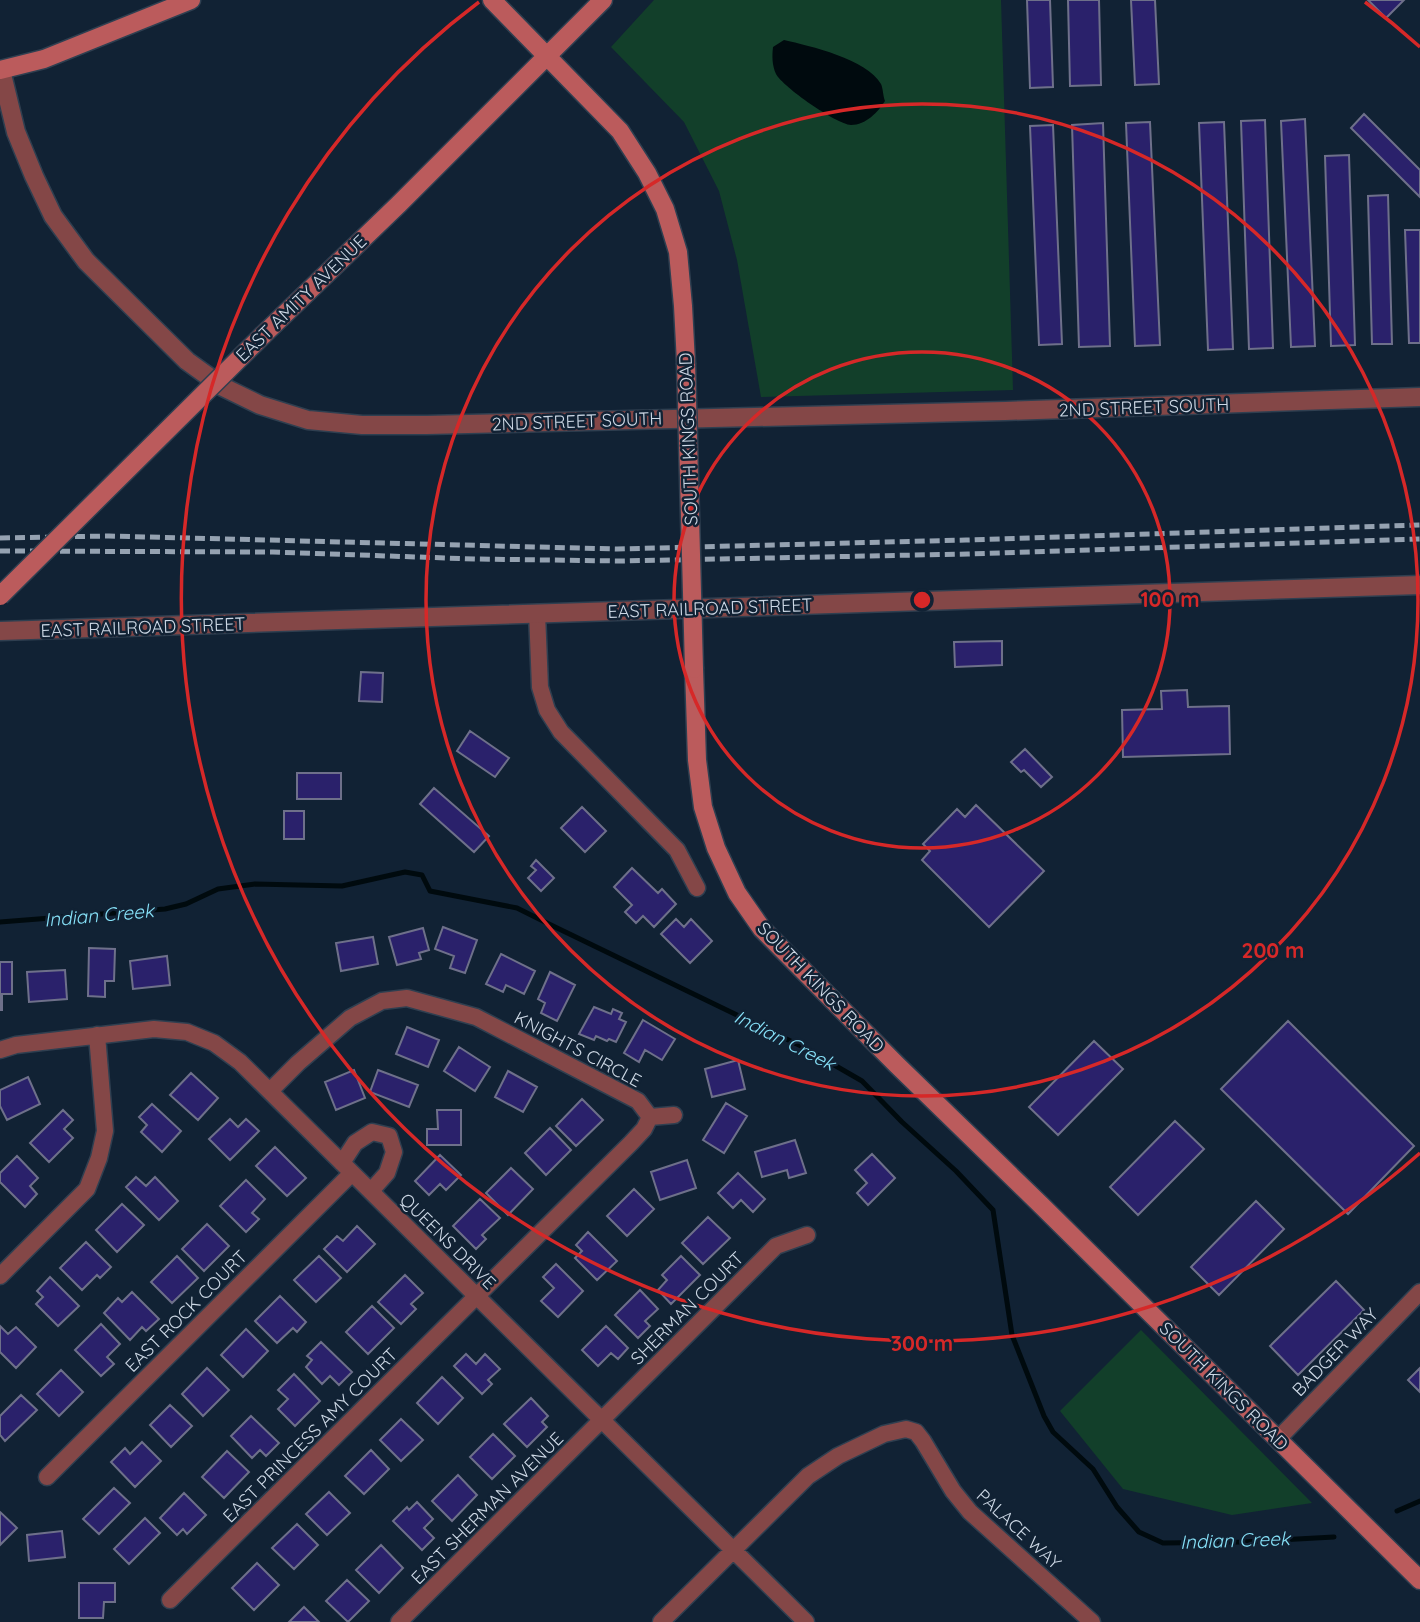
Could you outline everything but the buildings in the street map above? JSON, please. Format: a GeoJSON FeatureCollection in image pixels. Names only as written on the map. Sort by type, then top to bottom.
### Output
{"type":"FeatureCollection","features":[{"type":"Feature","properties":{"kind":"main road"},"geometry":{"type":"LineString","coordinates":[[1,70],[44,59],[191,0]]}},
{"type":"Feature","properties":{"kind":"main road","name":"SOUTH KINGS ROAD"},"geometry":{"type":"LineString","coordinates":[[492,0],[620,131],[647,173],[665,209],[678,252],[686,363],[697,760],[703,807],[716,848],[737,892],[762,929],[897,1065],[1420,1580]]}},
{"type":"Feature","properties":{"kind":"main road","name":"EAST AMITY AVENUE"},"geometry":{"type":"LineString","coordinates":[[0,596],[603,0]]}},
{"type":"Feature","properties":{"kind":"street","name":"2ND STREET SOUTH"},"geometry":{"type":"LineString","coordinates":[[1,70],[16,132],[34,176],[53,216],[86,261],[187,361],[222,387],[260,405],[308,420],[362,425],[427,425],[1084,409],[1420,397]]}},
{"type":"Feature","properties":{"kind":"street","name":"EAST RAILROAD STREET"},"geometry":{"type":"LineString","coordinates":[[0,631],[1420,586]]}},
{"type":"Feature","properties":{"kind":"street"},"geometry":{"type":"LineString","coordinates":[[537,613],[540,687],[547,710],[561,732],[677,850],[697,888]]}},
{"type":"Feature","properties":{"kind":"street","name":"KNIGHTS CIRCLE"},"geometry":{"type":"LineString","coordinates":[[270,1091],[349,1018],[383,1001],[407,998],[476,1017],[638,1101],[650,1117]]}},
{"type":"Feature","properties":{"kind":"street","name":"QUEENS DRIVE"},"geometry":{"type":"LineString","coordinates":[[0,1050],[16,1045],[154,1029],[187,1032],[214,1043],[240,1062],[270,1091],[806,1622]]}},
{"type":"Feature","properties":{"kind":"street"},"geometry":{"type":"LineString","coordinates":[[0,1276],[87,1189],[99,1158],[105,1131],[97,1035]]}},
{"type":"Feature","properties":{"kind":"street"},"geometry":{"type":"LineString","coordinates":[[477,1296],[631,1143],[644,1129],[650,1117],[674,1115]]}},
{"type":"Feature","properties":{"kind":"street"},"geometry":{"type":"LineString","coordinates":[[347,1168],[355,1143],[372,1132],[389,1136],[394,1152],[387,1173],[370,1191]]}},
{"type":"Feature","properties":{"kind":"street","name":"EAST ROCK COURT"},"geometry":{"type":"LineString","coordinates":[[47,1478],[347,1168]]}},
{"type":"Feature","properties":{"kind":"street","name":"SHERMAN COURT"},"geometry":{"type":"LineString","coordinates":[[602,1421],[776,1246],[807,1235]]}},
{"type":"Feature","properties":{"kind":"street","name":"BADGER WAY"},"geometry":{"type":"LineString","coordinates":[[1278,1439],[1420,1292]]}},
{"type":"Feature","properties":{"kind":"street","name":"EAST PRINCESS AMY COURT"},"geometry":{"type":"LineString","coordinates":[[170,1601],[477,1296]]}},
{"type":"Feature","properties":{"kind":"street","name":"EAST SHERMAN AVENUE"},"geometry":{"type":"LineString","coordinates":[[400,1622],[602,1421]]}},
{"type":"Feature","properties":{"kind":"street","name":"PALACE WAY"},"geometry":{"type":"LineString","coordinates":[[733,1549],[808,1476],[823,1465],[884,1434],[906,1429],[916,1432],[923,1441],[953,1491],[970,1512],[1092,1622]]}},
{"type":"Feature","properties":{"kind":"street"},"geometry":{"type":"LineString","coordinates":[[661,1622],[733,1549]]}},
{"type":"Feature","properties":{"kind":"green space"},"geometry":{"type":"Polygon","coordinates":[[[654,0],[1001,0],[1013,390],[761,397],[737,260],[719,191],[684,122],[611,47],[654,0]]]}},
{"type":"Feature","properties":{"kind":"green space"},"geometry":{"type":"Polygon","coordinates":[[[1141,1330],[1312,1503],[1232,1515],[1123,1489],[1060,1411],[1141,1330]]]}},
{"type":"Feature","properties":{"kind":"shaded area"},"geometry":{"type":"Polygon","coordinates":[[[784,40],[837,55],[864,67],[881,84],[885,101],[871,117],[862,123],[851,125],[823,112],[799,96],[776,74],[773,47],[784,40]]]}},
{"type":"Feature","properties":{"kind":"waterway","name":"Indian Creek"},"geometry":{"type":"LineString","coordinates":[[0,922],[165,909],[186,904],[218,889],[255,884],[342,886],[405,872],[422,875],[430,891],[517,908],[803,1047],[862,1081],[956,1171],[993,1210],[1012,1335],[1044,1416],[1053,1432],[1093,1469],[1117,1507],[1139,1532],[1163,1543],[1334,1537]]}},
{"type":"Feature","properties":{"kind":"waterway","name":"Indian Creek"},"geometry":{"type":"LineString","coordinates":[[1397,1511],[1420,1501]]}},
{"type":"Feature","properties":{"kind":"railway"},"geometry":{"type":"LineString","coordinates":[[0,538],[109,536],[617,549],[1420,525]]}},
{"type":"Feature","properties":{"kind":"railway"},"geometry":{"type":"LineString","coordinates":[[0,551],[273,552],[620,561],[968,554],[1420,539]]}}]}
